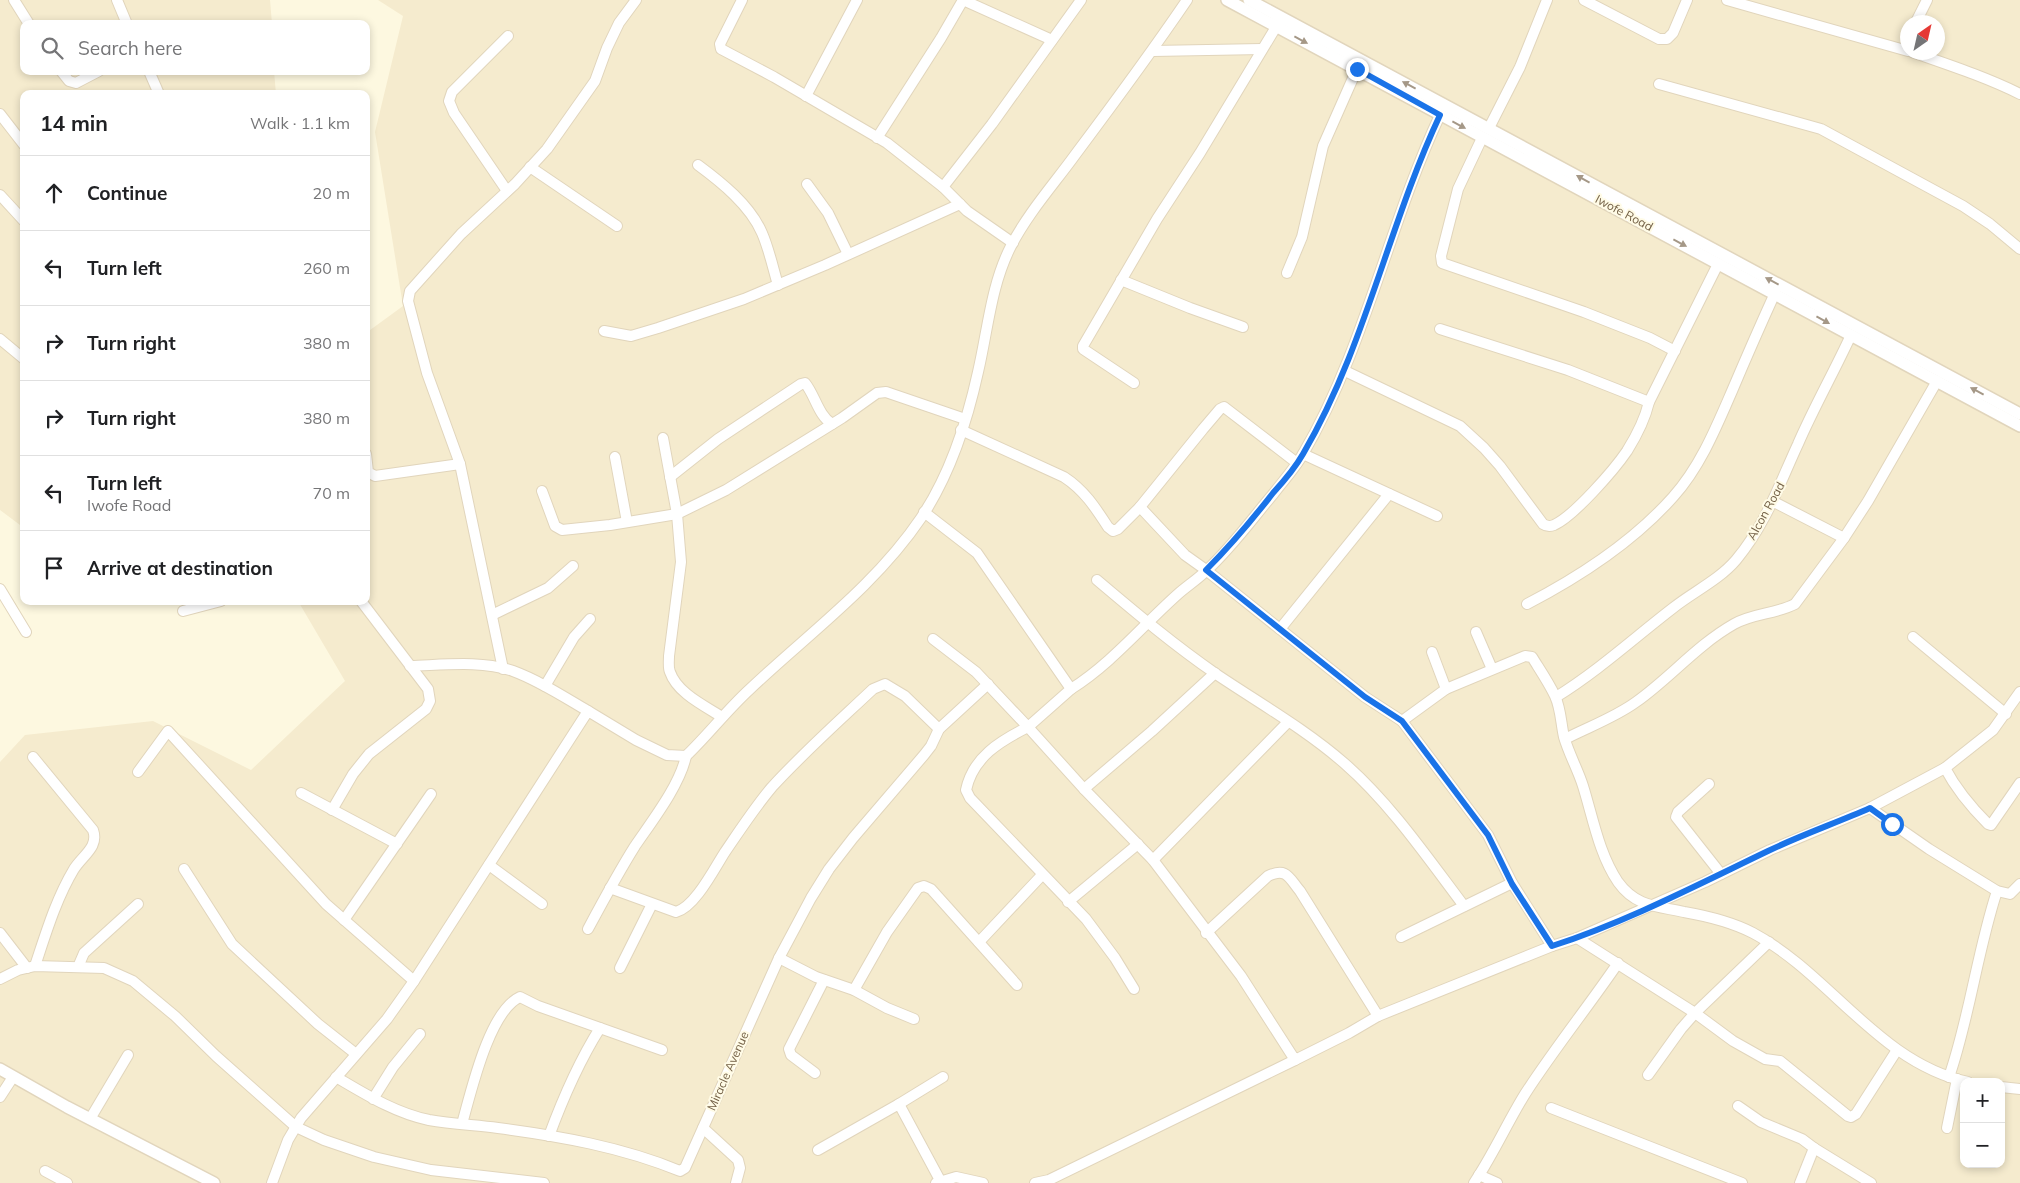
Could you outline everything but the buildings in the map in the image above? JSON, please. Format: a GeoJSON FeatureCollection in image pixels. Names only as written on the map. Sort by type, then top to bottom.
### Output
{"type":"FeatureCollection","features":[{"type":"Feature","properties":{"kind":"street"},"geometry":{"type":"LineString","coordinates":[[14,0],[26,20]]}},
{"type":"Feature","properties":{"kind":"street"},"geometry":{"type":"LineString","coordinates":[[117,0],[125,20]]}},
{"type":"Feature","properties":{"kind":"street"},"geometry":{"type":"LineString","coordinates":[[503,669],[460,464],[427,373],[408,300],[410,291],[433,264],[530,167],[576,110],[595,81],[607,48],[619,23],[636,0]]}},
{"type":"Feature","properties":{"kind":"street"},"geometry":{"type":"LineString","coordinates":[[742,0],[720,44],[721,50],[774,77],[887,143],[943,187],[960,204],[990,228],[1013,243]]}},
{"type":"Feature","properties":{"kind":"street"},"geometry":{"type":"LineString","coordinates":[[806,96],[857,0]]}},
{"type":"Feature","properties":{"kind":"street"},"geometry":{"type":"LineString","coordinates":[[877,138],[963,0],[1052,40]]}},
{"type":"Feature","properties":{"kind":"street"},"geometry":{"type":"LineString","coordinates":[[943,187],[992,124],[1081,0]]}},
{"type":"Feature","properties":{"kind":"street"},"geometry":{"type":"LineString","coordinates":[[588,929],[610,888],[683,768],[686,756],[751,688],[857,594],[893,554],[924,512],[947,468],[963,424],[978,372],[993,294],[1013,243],[1038,205],[1188,0]]}},
{"type":"Feature","properties":{"kind":"street","name":"Iwofe Road"},"geometry":{"type":"LineString","coordinates":[[1227,0],[2020,426]]}},
{"type":"Feature","properties":{"kind":"street","name":"Iwofe Road"},"geometry":{"type":"LineString","coordinates":[[1248,0],[2020,414]]}},
{"type":"Feature","properties":{"kind":"street"},"geometry":{"type":"LineString","coordinates":[[1489,128],[1520,67],[1547,0]]}},
{"type":"Feature","properties":{"kind":"street"},"geometry":{"type":"LineString","coordinates":[[1584,0],[1659,39],[1667,39],[1674,33],[1687,0]]}},
{"type":"Feature","properties":{"kind":"street"},"geometry":{"type":"LineString","coordinates":[[1727,0],[1900,47]]}},
{"type":"Feature","properties":{"kind":"street"},"geometry":{"type":"LineString","coordinates":[[1920,15],[1927,0]]}},
{"type":"Feature","properties":{"kind":"street"},"geometry":{"type":"LineString","coordinates":[[1134,383],[1084,349],[1083,346],[1157,219],[1200,153],[1276,26]]}},
{"type":"Feature","properties":{"kind":"street"},"geometry":{"type":"LineString","coordinates":[[507,190],[454,113],[449,101],[452,92],[508,36]]}},
{"type":"Feature","properties":{"kind":"street"},"geometry":{"type":"LineString","coordinates":[[1152,51],[1262,49]]}},
{"type":"Feature","properties":{"kind":"street"},"geometry":{"type":"LineString","coordinates":[[1938,60],[2020,94]]}},
{"type":"Feature","properties":{"kind":"street"},"geometry":{"type":"LineString","coordinates":[[1287,273],[1302,237],[1323,146],[1357,69]]}},
{"type":"Feature","properties":{"kind":"street"},"geometry":{"type":"LineString","coordinates":[[64,75],[69,81],[76,83],[91,75]]}},
{"type":"Feature","properties":{"kind":"street"},"geometry":{"type":"LineString","coordinates":[[151,75],[157,90]]}},
{"type":"Feature","properties":{"kind":"street"},"geometry":{"type":"LineString","coordinates":[[1659,84],[1821,129],[1963,206],[1990,224],[2020,249]]}},
{"type":"Feature","properties":{"kind":"street"},"geometry":{"type":"LineString","coordinates":[[0,114],[20,140]]}},
{"type":"Feature","properties":{"kind":"street"},"geometry":{"type":"LineString","coordinates":[[1134,989],[1115,958],[1091,926],[970,798],[966,790],[974,768],[981,759],[1009,736],[1028,727],[1071,689],[1091,676],[1206,570],[1234,542],[1300,459],[1344,370],[1414,177],[1440,115]]}},
{"type":"Feature","properties":{"kind":"street"},"geometry":{"type":"LineString","coordinates":[[1482,138],[1458,189],[1441,256],[1442,263],[1584,312],[1650,338],[1675,351]]}},
{"type":"Feature","properties":{"kind":"street"},"geometry":{"type":"LineString","coordinates":[[698,165],[724,184],[761,231],[778,285]]}},
{"type":"Feature","properties":{"kind":"street"},"geometry":{"type":"LineString","coordinates":[[530,167],[617,226]]}},
{"type":"Feature","properties":{"kind":"street"},"geometry":{"type":"LineString","coordinates":[[807,184],[828,212],[848,254]]}},
{"type":"Feature","properties":{"kind":"street"},"geometry":{"type":"LineString","coordinates":[[0,195],[20,217]]}},
{"type":"Feature","properties":{"kind":"street"},"geometry":{"type":"LineString","coordinates":[[604,331],[631,336],[744,299],[960,204]]}},
{"type":"Feature","properties":{"kind":"street"},"geometry":{"type":"LineString","coordinates":[[1344,370],[1460,426],[1500,466],[1543,524],[1553,526],[1569,514],[1613,468],[1635,437],[1649,402],[1718,264]]}},
{"type":"Feature","properties":{"kind":"street"},"geometry":{"type":"LineString","coordinates":[[1121,280],[1190,308],[1244,327]]}},
{"type":"Feature","properties":{"kind":"street"},"geometry":{"type":"LineString","coordinates":[[1527,604],[1575,578],[1611,552],[1674,496],[1693,468],[1717,426],[1774,294]]}},
{"type":"Feature","properties":{"kind":"street"},"geometry":{"type":"LineString","coordinates":[[1440,329],[1568,370],[1649,402]]}},
{"type":"Feature","properties":{"kind":"street","name":"Alcon Road"},"geometry":{"type":"LineString","coordinates":[[1556,697],[1583,680],[1735,561],[1754,536],[1774,502],[1797,445],[1851,335]]}},
{"type":"Feature","properties":{"kind":"street"},"geometry":{"type":"LineString","coordinates":[[0,339],[20,356]]}},
{"type":"Feature","properties":{"kind":"street"},"geometry":{"type":"LineString","coordinates":[[1565,739],[1622,711],[1636,702],[1694,652],[1734,624],[1748,617],[1795,604],[1844,538],[1891,463],[1937,381]]}},
{"type":"Feature","properties":{"kind":"street"},"geometry":{"type":"LineString","coordinates":[[670,477],[718,439],[801,384],[805,383],[810,389],[826,420],[832,424]]}},
{"type":"Feature","properties":{"kind":"street"},"geometry":{"type":"LineString","coordinates":[[542,491],[555,526],[558,529],[610,525],[677,514],[726,490],[832,424],[876,393],[886,392],[963,424],[1071,482],[1088,496],[1108,528],[1113,531],[1118,529],[1140,507],[1208,423],[1224,407],[1300,459],[1389,494],[1437,516]]}},
{"type":"Feature","properties":{"kind":"street"},"geometry":{"type":"LineString","coordinates":[[663,438],[677,514],[681,562],[669,656],[669,671],[675,682],[687,694],[722,717]]}},
{"type":"Feature","properties":{"kind":"street"},"geometry":{"type":"LineString","coordinates":[[615,457],[627,522]]}},
{"type":"Feature","properties":{"kind":"street"},"geometry":{"type":"LineString","coordinates":[[370,473],[375,476],[460,464]]}},
{"type":"Feature","properties":{"kind":"street"},"geometry":{"type":"LineString","coordinates":[[1280,629],[1389,494]]}},
{"type":"Feature","properties":{"kind":"street"},"geometry":{"type":"LineString","coordinates":[[1774,502],[1844,538]]}},
{"type":"Feature","properties":{"kind":"street"},"geometry":{"type":"LineString","coordinates":[[1140,507],[1185,555],[1365,697],[1402,721],[1488,835],[1512,884],[1552,946]]}},
{"type":"Feature","properties":{"kind":"street"},"geometry":{"type":"LineString","coordinates":[[924,512],[977,553],[1071,689]]}},
{"type":"Feature","properties":{"kind":"street"},"geometry":{"type":"LineString","coordinates":[[492,615],[548,588],[573,566]]}},
{"type":"Feature","properties":{"kind":"street"},"geometry":{"type":"LineString","coordinates":[[1097,580],[1148,623],[1215,673],[1316,740],[1367,785],[1464,906]]}},
{"type":"Feature","properties":{"kind":"street"},"geometry":{"type":"LineString","coordinates":[[1,591],[26,632]]}},
{"type":"Feature","properties":{"kind":"street"},"geometry":{"type":"LineString","coordinates":[[183,611],[206,605]]}},
{"type":"Feature","properties":{"kind":"street"},"geometry":{"type":"LineString","coordinates":[[332,810],[353,774],[368,754],[426,709],[430,701],[428,689],[364,605]]}},
{"type":"Feature","properties":{"kind":"street"},"geometry":{"type":"LineString","coordinates":[[545,686],[574,637],[590,619]]}},
{"type":"Feature","properties":{"kind":"street"},"geometry":{"type":"LineString","coordinates":[[1476,632],[1492,669]]}},
{"type":"Feature","properties":{"kind":"street"},"geometry":{"type":"LineString","coordinates":[[1912,637],[2006,714]]}},
{"type":"Feature","properties":{"kind":"street"},"geometry":{"type":"LineString","coordinates":[[934,639],[976,672],[988,684],[1084,789],[1154,860],[1206,933],[1245,983],[1295,1060]]}},
{"type":"Feature","properties":{"kind":"street"},"geometry":{"type":"LineString","coordinates":[[1432,652],[1446,689]]}},
{"type":"Feature","properties":{"kind":"street"},"geometry":{"type":"LineString","coordinates":[[1402,721],[1446,689],[1492,669],[1529,656],[1532,657],[1556,697],[1565,739],[1583,786],[1596,832],[1611,869],[1630,895],[1650,906],[1687,912],[1723,921],[1751,932],[1769,942],[1792,959],[1897,1050],[1921,1065],[1960,1080]]}},
{"type":"Feature","properties":{"kind":"street"},"geometry":{"type":"LineString","coordinates":[[410,666],[465,665],[513,671],[545,686],[636,740],[668,755],[686,756]]}},
{"type":"Feature","properties":{"kind":"street"},"geometry":{"type":"LineString","coordinates":[[1084,789],[1152,731],[1215,673]]}},
{"type":"Feature","properties":{"kind":"street"},"geometry":{"type":"LineString","coordinates":[[610,888],[676,912],[682,911],[697,896],[745,822],[771,788],[818,740],[873,689],[885,684],[905,696],[939,729]]}},
{"type":"Feature","properties":{"kind":"street","name":"Miracle Avenue"},"geometry":{"type":"LineString","coordinates":[[336,1077],[383,1104],[429,1120],[549,1136],[611,1148],[654,1160],[680,1171],[688,1164],[779,958],[829,869],[924,755],[931,746],[939,729],[988,684]]}},
{"type":"Feature","properties":{"kind":"street"},"geometry":{"type":"LineString","coordinates":[[1035,1183],[1049,1180],[1295,1060],[1378,1016],[1552,946],[1578,938],[1770,850],[1870,808],[1945,768],[1968,752],[1993,730],[2020,692]]}},
{"type":"Feature","properties":{"kind":"street"},"geometry":{"type":"LineString","coordinates":[[272,1183],[300,1118],[387,1019],[414,981],[588,711]]}},
{"type":"Feature","properties":{"kind":"street"},"geometry":{"type":"LineString","coordinates":[[1154,860],[1288,722]]}},
{"type":"Feature","properties":{"kind":"street"},"geometry":{"type":"LineString","coordinates":[[138,772],[168,731],[326,904],[414,981]]}},
{"type":"Feature","properties":{"kind":"street"},"geometry":{"type":"LineString","coordinates":[[31,967],[64,887],[76,867],[94,844],[96,838],[93,830],[33,757]]}},
{"type":"Feature","properties":{"kind":"street"},"geometry":{"type":"LineString","coordinates":[[1945,768],[1953,784],[1988,824],[1992,825],[2020,783]]}},
{"type":"Feature","properties":{"kind":"street"},"geometry":{"type":"LineString","coordinates":[[1709,784],[1678,812],[1676,817],[1721,874]]}},
{"type":"Feature","properties":{"kind":"street"},"geometry":{"type":"LineString","coordinates":[[301,793],[397,844]]}},
{"type":"Feature","properties":{"kind":"street"},"geometry":{"type":"LineString","coordinates":[[344,920],[431,794]]}},
{"type":"Feature","properties":{"kind":"street"},"geometry":{"type":"LineString","coordinates":[[1870,808],[1928,849],[1997,891],[2010,894],[2020,884]]}},
{"type":"Feature","properties":{"kind":"street"},"geometry":{"type":"LineString","coordinates":[[1068,902],[1138,844]]}},
{"type":"Feature","properties":{"kind":"street"},"geometry":{"type":"LineString","coordinates":[[489,865],[542,904]]}},
{"type":"Feature","properties":{"kind":"street"},"geometry":{"type":"LineString","coordinates":[[184,869],[232,944],[318,1024],[356,1054]]}},
{"type":"Feature","properties":{"kind":"street"},"geometry":{"type":"LineString","coordinates":[[1206,933],[1268,876],[1282,871],[1300,891],[1378,1016]]}},
{"type":"Feature","properties":{"kind":"street"},"geometry":{"type":"LineString","coordinates":[[979,942],[1042,875]]}},
{"type":"Feature","properties":{"kind":"street"},"geometry":{"type":"LineString","coordinates":[[1401,937],[1512,884]]}},
{"type":"Feature","properties":{"kind":"street"},"geometry":{"type":"LineString","coordinates":[[854,990],[887,932],[921,886],[931,889],[1017,985]]}},
{"type":"Feature","properties":{"kind":"street"},"geometry":{"type":"LineString","coordinates":[[1947,1128],[1953,1078],[1983,934],[1997,891]]}},
{"type":"Feature","properties":{"kind":"street"},"geometry":{"type":"LineString","coordinates":[[78,967],[84,953],[138,904]]}},
{"type":"Feature","properties":{"kind":"street"},"geometry":{"type":"LineString","coordinates":[[620,968],[652,904]]}},
{"type":"Feature","properties":{"kind":"street"},"geometry":{"type":"LineString","coordinates":[[0,933],[31,967]]}},
{"type":"Feature","properties":{"kind":"street"},"geometry":{"type":"LineString","coordinates":[[1578,938],[1696,1013],[1733,1041],[1765,1059],[1780,1061],[1845,1114],[1851,1116],[1856,1114],[1897,1050]]}},
{"type":"Feature","properties":{"kind":"street"},"geometry":{"type":"LineString","coordinates":[[1648,1075],[1681,1029],[1769,942]]}},
{"type":"Feature","properties":{"kind":"street"},"geometry":{"type":"LineString","coordinates":[[779,958],[824,980],[854,990],[914,1019]]}},
{"type":"Feature","properties":{"kind":"street"},"geometry":{"type":"LineString","coordinates":[[1497,1183],[1476,1179],[1530,1087],[1618,963]]}},
{"type":"Feature","properties":{"kind":"street"},"geometry":{"type":"LineString","coordinates":[[0,979],[18,970],[31,967],[104,968],[132,981],[175,1016],[216,1056],[296,1127],[324,1140],[374,1157],[431,1170],[544,1183]]}},
{"type":"Feature","properties":{"kind":"street"},"geometry":{"type":"LineString","coordinates":[[815,1072],[790,1055],[790,1049],[824,980]]}},
{"type":"Feature","properties":{"kind":"street"},"geometry":{"type":"LineString","coordinates":[[462,1124],[483,1053],[502,1013],[512,1001],[520,997],[538,1006],[662,1050]]}},
{"type":"Feature","properties":{"kind":"street"},"geometry":{"type":"LineString","coordinates":[[549,1136],[573,1075],[600,1028]]}},
{"type":"Feature","properties":{"kind":"street"},"geometry":{"type":"LineString","coordinates":[[373,1098],[420,1034]]}},
{"type":"Feature","properties":{"kind":"street"},"geometry":{"type":"LineString","coordinates":[[90,1119],[128,1055]]}},
{"type":"Feature","properties":{"kind":"street"},"geometry":{"type":"LineString","coordinates":[[0,1069],[90,1119],[214,1183]]}},
{"type":"Feature","properties":{"kind":"street"},"geometry":{"type":"LineString","coordinates":[[0,1097],[13,1077]]}},
{"type":"Feature","properties":{"kind":"street"},"geometry":{"type":"LineString","coordinates":[[818,1150],[943,1077]]}},
{"type":"Feature","properties":{"kind":"street"},"geometry":{"type":"LineString","coordinates":[[2005,1088],[2020,1089]]}},
{"type":"Feature","properties":{"kind":"street"},"geometry":{"type":"LineString","coordinates":[[899,1104],[938,1182],[956,1177],[983,1183]]}},
{"type":"Feature","properties":{"kind":"street"},"geometry":{"type":"LineString","coordinates":[[1738,1106],[1761,1122],[1802,1139],[1871,1183]]}},
{"type":"Feature","properties":{"kind":"street"},"geometry":{"type":"LineString","coordinates":[[1551,1108],[1742,1183]]}},
{"type":"Feature","properties":{"kind":"street"},"geometry":{"type":"LineString","coordinates":[[703,1128],[738,1160],[740,1168],[736,1183]]}},
{"type":"Feature","properties":{"kind":"street"},"geometry":{"type":"LineString","coordinates":[[1800,1183],[1814,1148]]}},
{"type":"Feature","properties":{"kind":"street"},"geometry":{"type":"LineString","coordinates":[[45,1171],[67,1183]]}},
{"type":"Feature","properties":{"kind":"shaded area"},"geometry":{"type":"Polygon","coordinates":[[[0,0],[270,0],[272,20],[20,20],[20,75],[274,75],[276,90],[20,90],[20,525],[0,510],[0,0]]]}},
{"type":"Feature","properties":{"kind":"shaded area"},"geometry":{"type":"Polygon","coordinates":[[[378,0],[2020,0],[2020,1183],[0,1183],[0,762],[25,735],[153,721],[251,770],[345,681],[300,605],[370,605],[370,330],[403,306],[375,132],[403,16],[378,0]]]}},
{"type":"Feature","properties":{"kind":"route"},"geometry":{"type":"LineString","coordinates":[[1357,69],[1440,115],[1420,160],[1344,370],[1325,414],[1297,463],[1234,542],[1206,570],[1365,697],[1402,721],[1488,835],[1512,884],[1552,946],[1578,938],[1705,882],[1770,850],[1870,808],[1892,824]]}}]}
